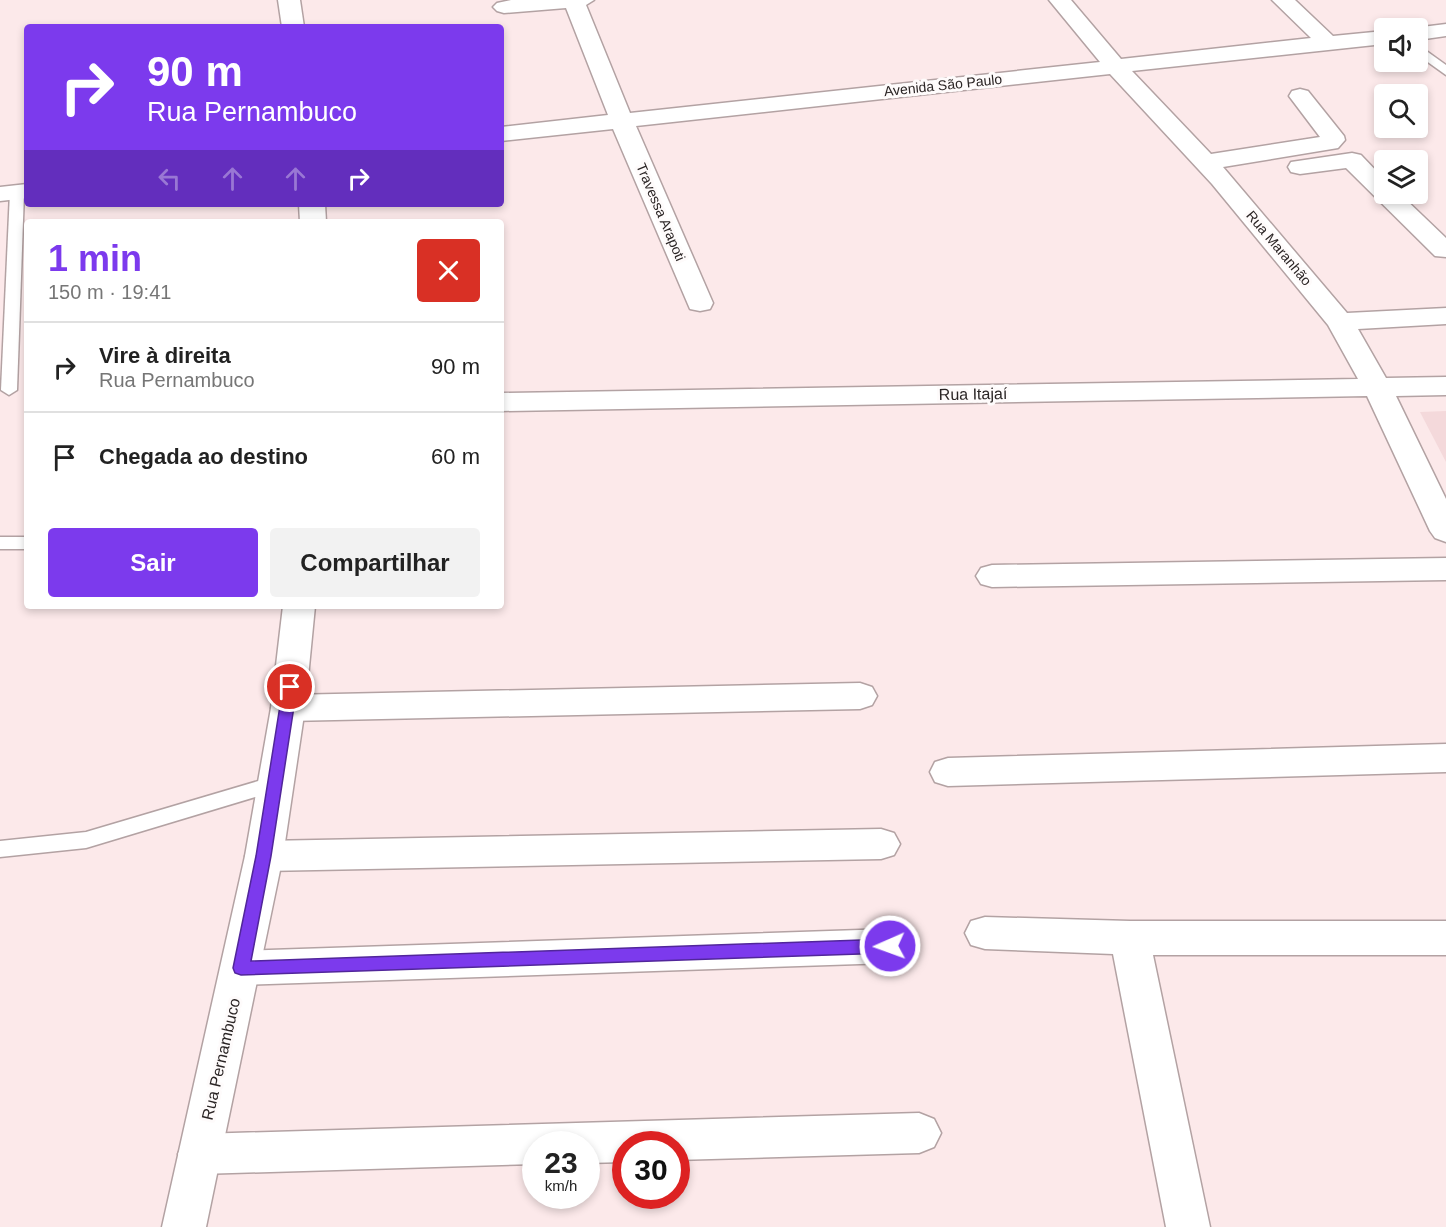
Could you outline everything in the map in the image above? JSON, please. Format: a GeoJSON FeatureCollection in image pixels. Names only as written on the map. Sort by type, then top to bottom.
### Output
{"type":"FeatureCollection","features":[{"type":"Feature","properties":{"kind":"street"},"geometry":{"type":"LineString","coordinates":[[289,0],[293,24]]}},
{"type":"Feature","properties":{"kind":"street"},"geometry":{"type":"LineString","coordinates":[[504,8],[579,0]]}},
{"type":"Feature","properties":{"kind":"street","name":"Travessa Arapoti"},"geometry":{"type":"LineString","coordinates":[[579,0],[623,121],[700,303]]}},
{"type":"Feature","properties":{"kind":"street","name":"Rua Maranhão"},"geometry":{"type":"LineString","coordinates":[[1060,0],[1115,66],[1213,170],[1340,322],[1377,387],[1446,531]]}},
{"type":"Feature","properties":{"kind":"street"},"geometry":{"type":"LineString","coordinates":[[1283,0],[1328,43]]}},
{"type":"Feature","properties":{"kind":"street"},"geometry":{"type":"LineString","coordinates":[[1428,33],[1446,30]]}},
{"type":"Feature","properties":{"kind":"street","name":"Avenida São Paulo"},"geometry":{"type":"LineString","coordinates":[[504,134],[1374,38]]}},
{"type":"Feature","properties":{"kind":"street"},"geometry":{"type":"LineString","coordinates":[[1213,170],[1330,143],[1334,140],[1300,96]]}},
{"type":"Feature","properties":{"kind":"street"},"geometry":{"type":"LineString","coordinates":[[1213,170],[1352,160],[1374,182]]}},
{"type":"Feature","properties":{"kind":"street"},"geometry":{"type":"LineString","coordinates":[[1396,204],[1444,250]]}},
{"type":"Feature","properties":{"kind":"street"},"geometry":{"type":"LineString","coordinates":[[1340,322],[1446,316]]}},
{"type":"Feature","properties":{"kind":"street","name":"Rua Itajaí"},"geometry":{"type":"LineString","coordinates":[[504,402],[1446,386]]}},
{"type":"Feature","properties":{"kind":"street"},"geometry":{"type":"LineString","coordinates":[[992,576],[1446,569]]}},
{"type":"Feature","properties":{"kind":"street","name":"Rua Pernambuco"},"geometry":{"type":"LineString","coordinates":[[183,1227],[264,856],[288,708],[299,609]]}},
{"type":"Feature","properties":{"kind":"street"},"geometry":{"type":"LineString","coordinates":[[288,708],[860,696]]}},
{"type":"Feature","properties":{"kind":"street"},"geometry":{"type":"LineString","coordinates":[[948,772],[1446,758]]}},
{"type":"Feature","properties":{"kind":"street"},"geometry":{"type":"LineString","coordinates":[[264,856],[881,844]]}},
{"type":"Feature","properties":{"kind":"street"},"geometry":{"type":"LineString","coordinates":[[985,933],[1130,938],[1446,938]]}},
{"type":"Feature","properties":{"kind":"street"},"geometry":{"type":"LineString","coordinates":[[1130,938],[1188,1227]]}},
{"type":"Feature","properties":{"kind":"street"},"geometry":{"type":"LineString","coordinates":[[241,968],[890,946]]}},
{"type":"Feature","properties":{"kind":"street"},"geometry":{"type":"LineString","coordinates":[[200,1154],[919,1133]]}},
{"type":"Feature","properties":{"kind":"lane"},"geometry":{"type":"LineString","coordinates":[[1428,57],[1446,71]]}},
{"type":"Feature","properties":{"kind":"lane"},"geometry":{"type":"LineString","coordinates":[[9,390],[15,193]]}},
{"type":"Feature","properties":{"kind":"lane"},"geometry":{"type":"LineString","coordinates":[[0,543],[24,543]]}},
{"type":"Feature","properties":{"kind":"lane"},"geometry":{"type":"LineString","coordinates":[[0,849],[86,840],[275,784]]}},
{"type":"Feature","properties":{"kind":"shaded area"},"geometry":{"type":"Polygon","coordinates":[[[1446,411],[1446,462],[1420,412],[1446,411]]]}},
{"type":"Feature","properties":{"kind":"route"},"geometry":{"type":"LineString","coordinates":[[290,687],[264,856],[241,968],[890,946]]}}]}
